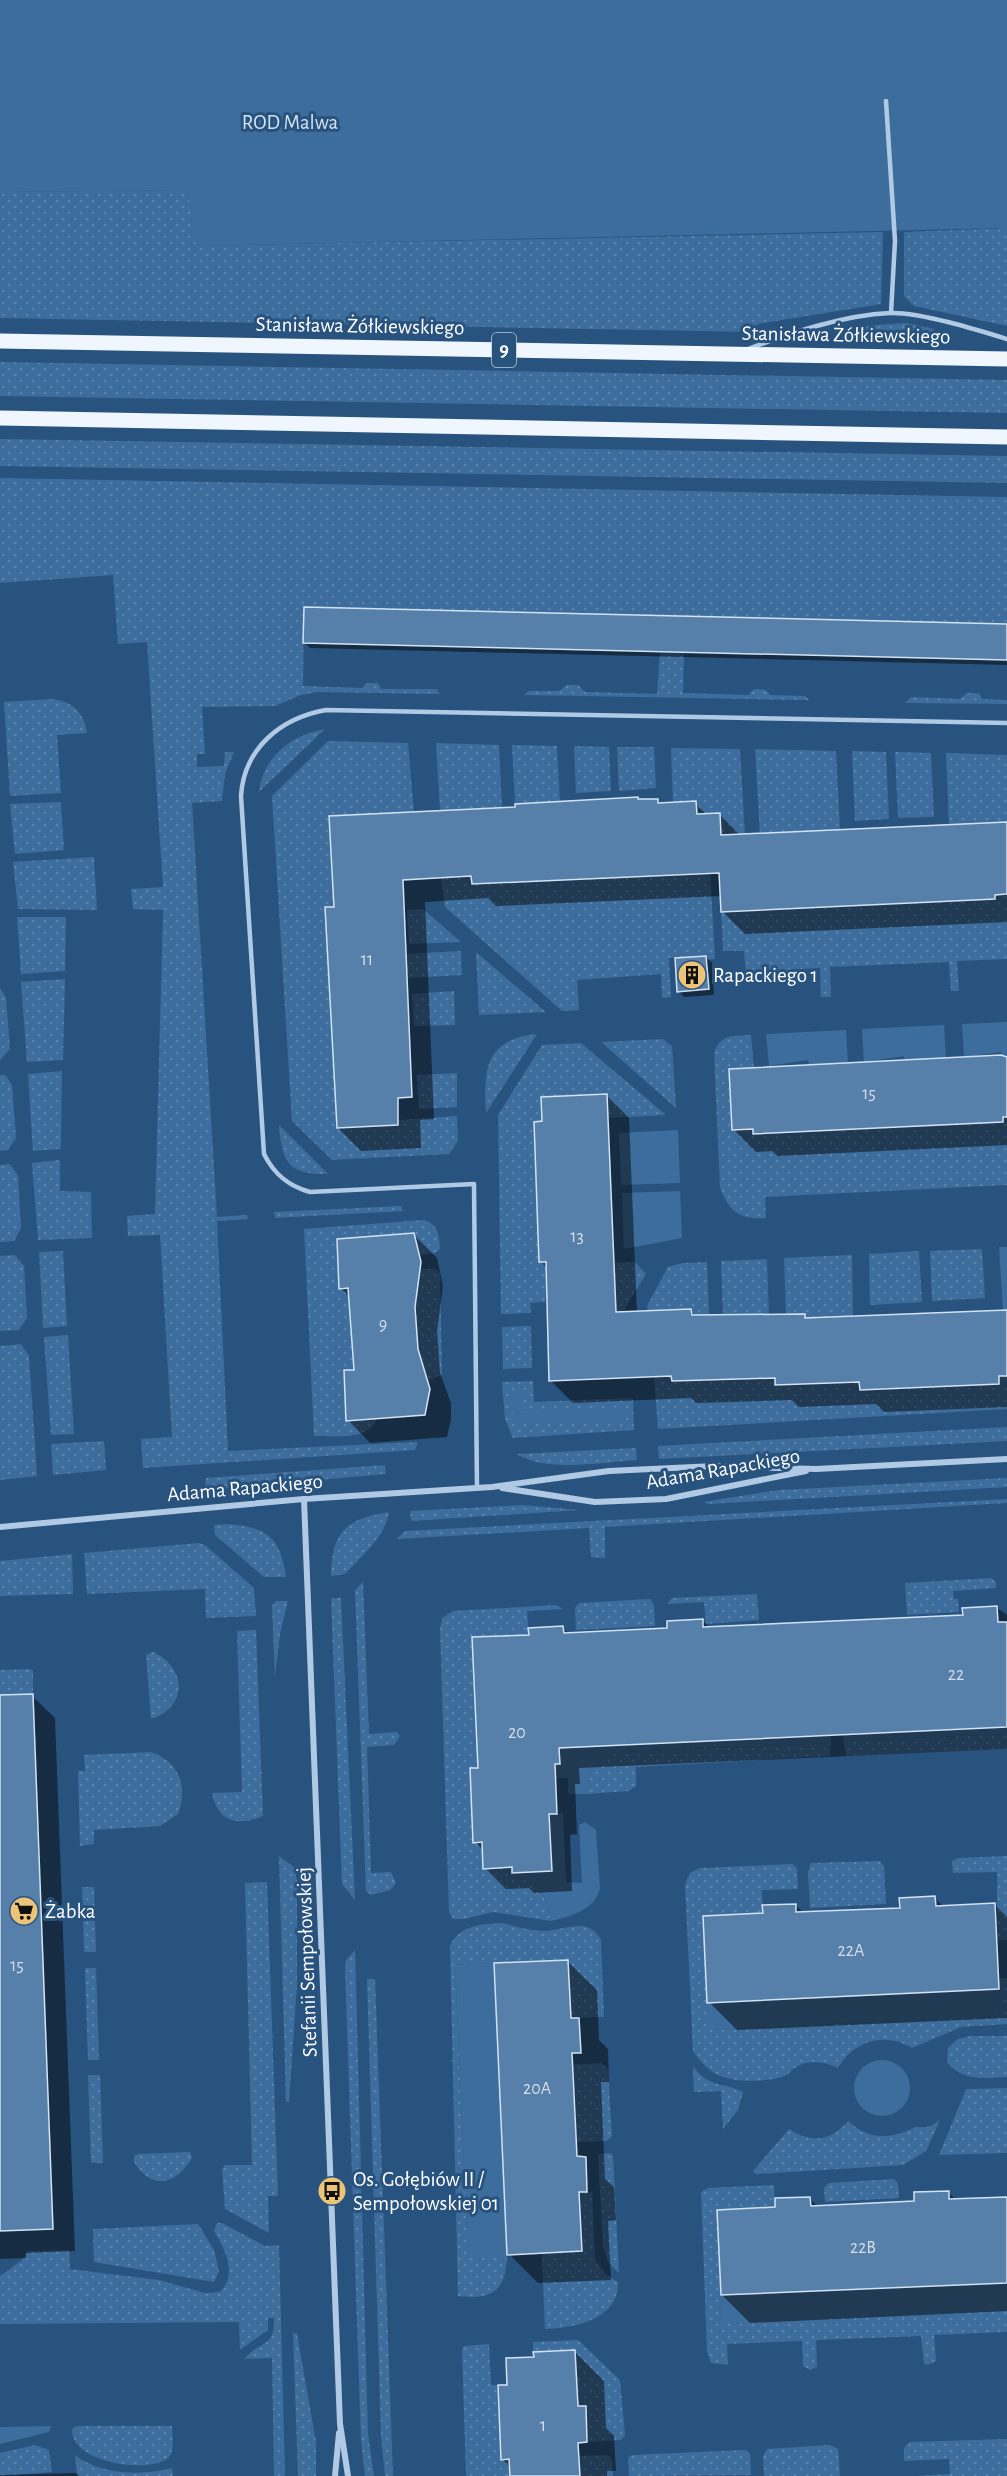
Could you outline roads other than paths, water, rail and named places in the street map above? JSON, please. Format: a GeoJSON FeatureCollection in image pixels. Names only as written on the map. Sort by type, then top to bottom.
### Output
{"type":"FeatureCollection","features":[{"type":"Feature","properties":{"kind":"main road","name":"Stanisława Żółkiewskiego"},"geometry":{"type":"LineString","coordinates":[[0,341],[1007,359]]}},
{"type":"Feature","properties":{"kind":"main road"},"geometry":{"type":"LineString","coordinates":[[0,418],[1007,437]]}},
{"type":"Feature","properties":{"kind":"street","name":"Adama Rapackiego"},"geometry":{"type":"LineString","coordinates":[[0,1527],[304,1499],[492,1487],[609,1471],[715,1466],[816,1469],[1007,1459]]}},
{"type":"Feature","properties":{"kind":"street","name":"Adama Rapackiego"},"geometry":{"type":"LineString","coordinates":[[492,1487],[595,1502],[666,1499],[816,1469]]}},
{"type":"Feature","properties":{"kind":"street","name":"Stefanii Sempołowskiej"},"geometry":{"type":"LineString","coordinates":[[304,1499],[340,2424],[348,2476]]}},
{"type":"Feature","properties":{"kind":"street","name":"Stefanii Sempołowskiej"},"geometry":{"type":"LineString","coordinates":[[335,2476],[340,2424]]}},
{"type":"Feature","properties":{"kind":"lane"},"geometry":{"type":"LineString","coordinates":[[886,101],[895,241],[891,313]]}},
{"type":"Feature","properties":{"kind":"lane"},"geometry":{"type":"LineString","coordinates":[[733,354],[791,333],[891,313],[915,316],[1007,339]]}},
{"type":"Feature","properties":{"kind":"lane"},"geometry":{"type":"LineString","coordinates":[[477,1488],[474,1184],[310,1192],[291,1185],[280,1177],[264,1154],[241,796],[245,773],[256,750],[275,730],[288,722],[326,710],[1007,723]]}},
{"type":"Feature","properties":{"kind":"place","name":"Rapackiego 1"},"geometry":{"type":"Point","coordinates":[692,975]}},
{"type":"Feature","properties":{"kind":"place","name":"Żabka"},"geometry":{"type":"Point","coordinates":[24,1911]}},
{"type":"Feature","properties":{"kind":"place","name":"Os. Gołębiów II / Sempołowskiej 01"},"geometry":{"type":"Point","coordinates":[332,2191]}},
{"type":"Feature","properties":{"kind":"park label","name":"ROD Malwa"},"geometry":{"type":"Point","coordinates":[290,122]}}]}
